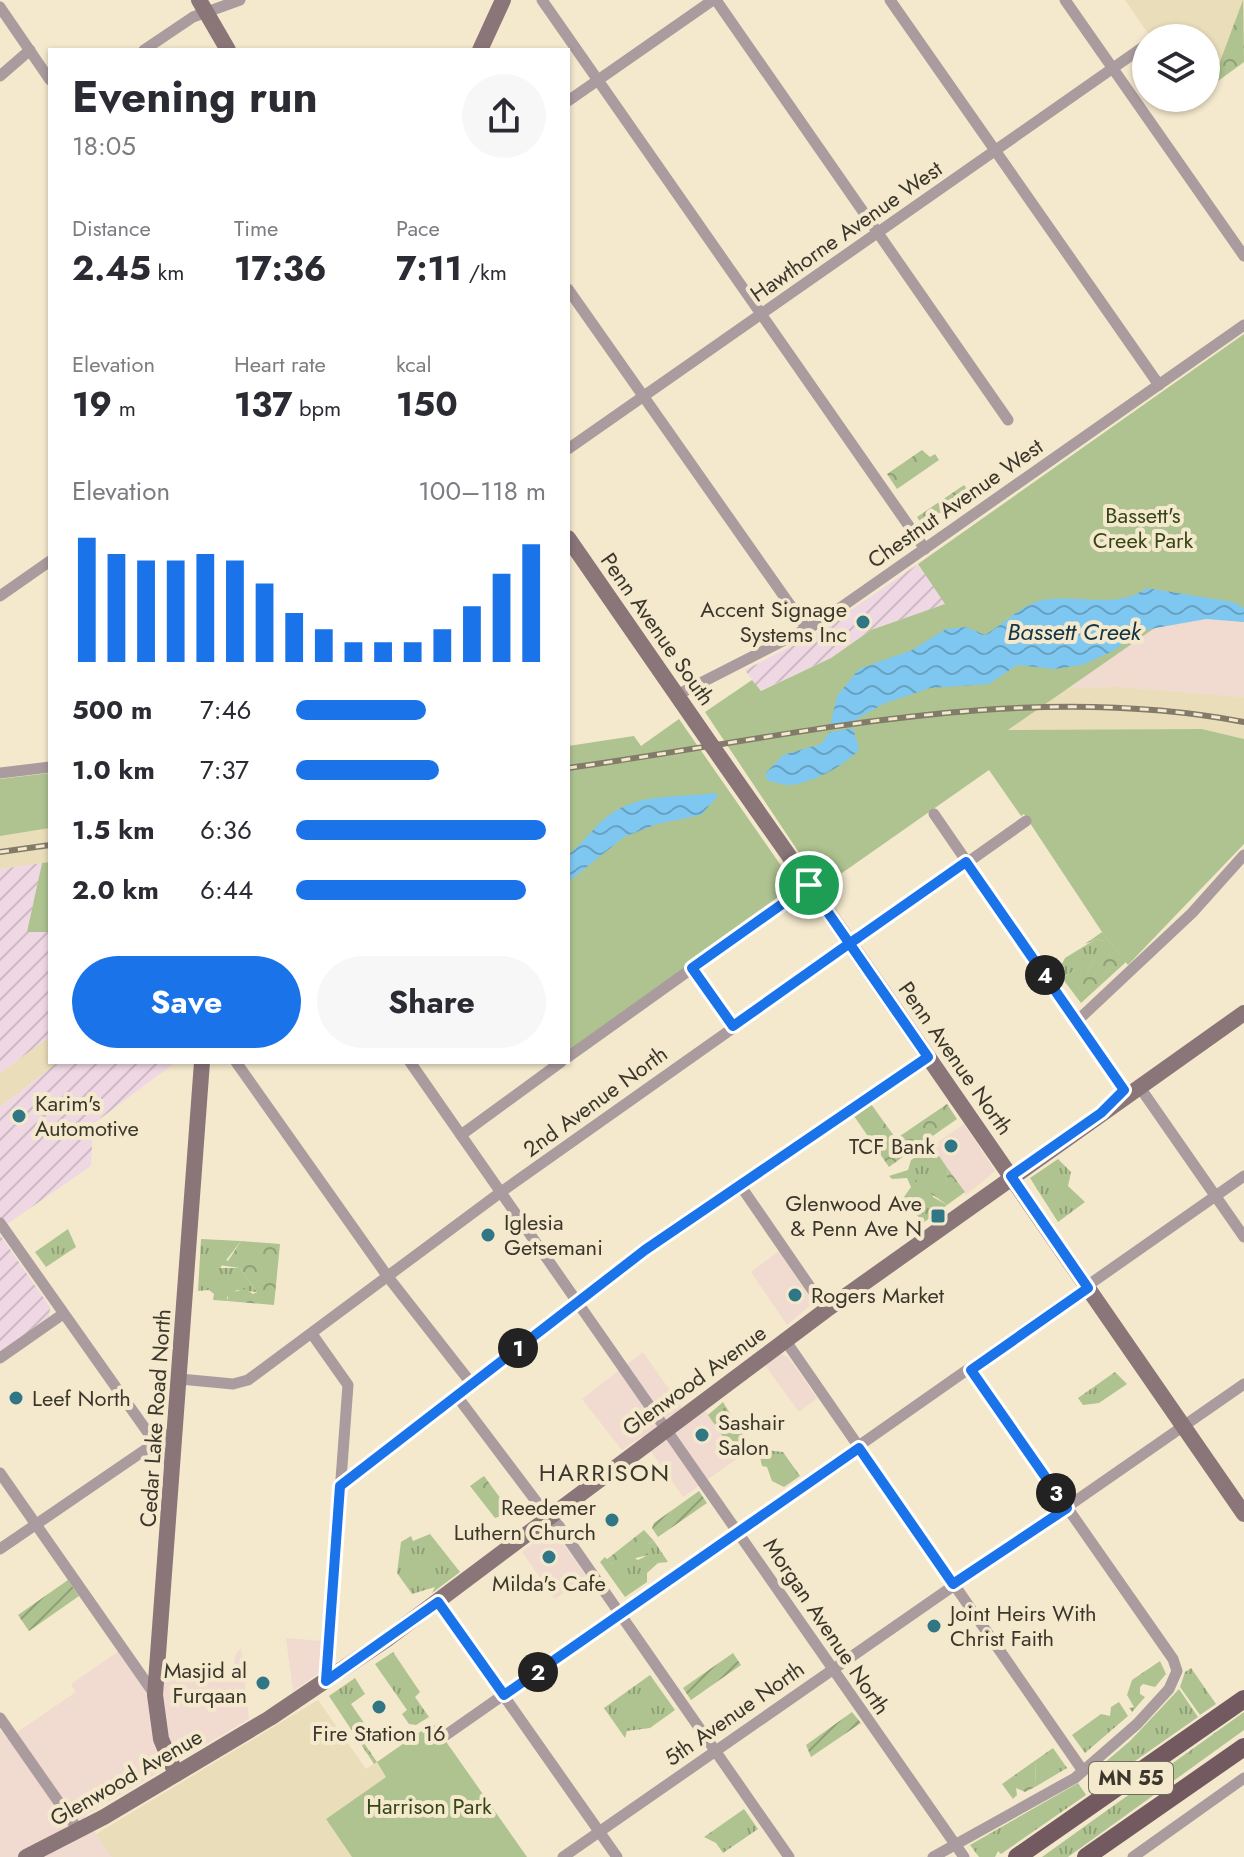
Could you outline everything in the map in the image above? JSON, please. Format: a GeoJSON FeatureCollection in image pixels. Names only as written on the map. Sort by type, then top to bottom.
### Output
{"type":"FeatureCollection","features":[{"type":"Feature","properties":{"kind":"main road","name":"MN 55"},"geometry":{"type":"LineString","coordinates":[[1017,1857],[1244,1699]]}},
{"type":"Feature","properties":{"kind":"main road","name":"MN 55"},"geometry":{"type":"LineString","coordinates":[[1086,1857],[1244,1747]]}},
{"type":"Feature","properties":{"kind":"street"},"geometry":{"type":"LineString","coordinates":[[146,48],[201,3],[240,0]]}},
{"type":"Feature","properties":{"kind":"street"},"geometry":{"type":"LineString","coordinates":[[481,48],[503,0]]}},
{"type":"Feature","properties":{"kind":"street"},"geometry":{"type":"LineString","coordinates":[[542,0],[925,549]]}},
{"type":"Feature","properties":{"kind":"street"},"geometry":{"type":"LineString","coordinates":[[570,100],[715,0],[1008,420]]}},
{"type":"Feature","properties":{"kind":"street"},"geometry":{"type":"LineString","coordinates":[[890,0],[1159,385]]}},
{"type":"Feature","properties":{"kind":"street"},"geometry":{"type":"LineString","coordinates":[[1065,0],[1244,256]]}},
{"type":"Feature","properties":{"kind":"street"},"geometry":{"type":"LineString","coordinates":[[201,3],[227,48]]}},
{"type":"Feature","properties":{"kind":"street"},"geometry":{"type":"LineString","coordinates":[[0,7],[48,77]]}},
{"type":"Feature","properties":{"kind":"street"},"geometry":{"type":"LineString","coordinates":[[0,76],[30,50]]}},
{"type":"Feature","properties":{"kind":"street","name":"Hawthorne Avenue West"},"geometry":{"type":"LineString","coordinates":[[570,448],[1132,55]]}},
{"type":"Feature","properties":{"kind":"street"},"geometry":{"type":"LineString","coordinates":[[570,292],[807,629]]}},
{"type":"Feature","properties":{"kind":"street","name":"Chestnut Avenue West"},"geometry":{"type":"LineString","coordinates":[[681,700],[807,629],[1244,325]]}},
{"type":"Feature","properties":{"kind":"street","name":"Penn Avenue South"},"geometry":{"type":"LineString","coordinates":[[570,541],[712,746]]}},
{"type":"Feature","properties":{"kind":"street"},"geometry":{"type":"LineString","coordinates":[[0,596],[48,562]]}},
{"type":"Feature","properties":{"kind":"street","name":"Penn Avenue North"},"geometry":{"type":"LineString","coordinates":[[712,746],[1244,1514]]}},
{"type":"Feature","properties":{"kind":"street"},"geometry":{"type":"LineString","coordinates":[[0,773],[48,767]]}},
{"type":"Feature","properties":{"kind":"street"},"geometry":{"type":"LineString","coordinates":[[934,814],[1077,1021],[1217,1197],[1244,1237]]}},
{"type":"Feature","properties":{"kind":"street","name":"2nd Avenue North"},"geometry":{"type":"LineString","coordinates":[[180,1379],[233,1384],[248,1380],[501,1192],[1026,821]]}},
{"type":"Feature","properties":{"kind":"street"},"geometry":{"type":"LineString","coordinates":[[1077,1021],[1192,913],[1244,855]]}},
{"type":"Feature","properties":{"kind":"street"},"geometry":{"type":"LineString","coordinates":[[570,1056],[809,885]]}},
{"type":"Feature","properties":{"kind":"street"},"geometry":{"type":"LineString","coordinates":[[692,968],[733,1026]]}},
{"type":"Feature","properties":{"kind":"street","name":"Glenwood Avenue"},"geometry":{"type":"LineString","coordinates":[[26,1857],[79,1831],[326,1681],[438,1602],[665,1428],[826,1310],[1244,1013]]}},
{"type":"Feature","properties":{"kind":"street"},"geometry":{"type":"LineString","coordinates":[[340,1486],[645,1250],[928,1057]]}},
{"type":"Feature","properties":{"kind":"street","name":"Cedar Lake Road North"},"geometry":{"type":"LineString","coordinates":[[176,1774],[161,1739],[155,1695],[202,1064]]}},
{"type":"Feature","properties":{"kind":"street"},"geometry":{"type":"LineString","coordinates":[[237,1064],[388,1277],[471,1383]]}},
{"type":"Feature","properties":{"kind":"street","name":"Morgan Avenue North"},"geometry":{"type":"LineString","coordinates":[[411,1064],[964,1857]]}},
{"type":"Feature","properties":{"kind":"street"},"geometry":{"type":"LineString","coordinates":[[461,1135],[558,1064]]}},
{"type":"Feature","properties":{"kind":"street"},"geometry":{"type":"LineString","coordinates":[[446,1735],[1244,1176]]}},
{"type":"Feature","properties":{"kind":"street"},"geometry":{"type":"LineString","coordinates":[[740,1185],[826,1310]]}},
{"type":"Feature","properties":{"kind":"street"},"geometry":{"type":"LineString","coordinates":[[0,1223],[173,1469]]}},
{"type":"Feature","properties":{"kind":"street"},"geometry":{"type":"LineString","coordinates":[[0,1358],[63,1314]]}},
{"type":"Feature","properties":{"kind":"street"},"geometry":{"type":"LineString","coordinates":[[312,1334],[348,1385],[326,1681]]}},
{"type":"Feature","properties":{"kind":"street"},"geometry":{"type":"LineString","coordinates":[[785,1340],[1083,1771]]}},
{"type":"Feature","properties":{"kind":"street"},"geometry":{"type":"LineString","coordinates":[[933,1857],[1047,1795],[1083,1771],[1122,1739],[1169,1689],[1177,1671],[1173,1659],[971,1370]]}},
{"type":"Feature","properties":{"kind":"street","name":"5th Avenue North"},"geometry":{"type":"LineString","coordinates":[[563,1857],[1244,1384]]}},
{"type":"Feature","properties":{"kind":"street"},"geometry":{"type":"LineString","coordinates":[[456,1395],[621,1614],[789,1857]]}},
{"type":"Feature","properties":{"kind":"street"},"geometry":{"type":"LineString","coordinates":[[0,1549],[177,1428]]}},
{"type":"Feature","properties":{"kind":"street"},"geometry":{"type":"LineString","coordinates":[[0,1473],[155,1695]]}},
{"type":"Feature","properties":{"kind":"street"},"geometry":{"type":"LineString","coordinates":[[438,1602],[617,1857]]}},
{"type":"Feature","properties":{"kind":"street"},"geometry":{"type":"LineString","coordinates":[[0,1718],[79,1831]]}},
{"type":"Feature","properties":{"kind":"street"},"geometry":{"type":"LineString","coordinates":[[1120,1833],[1135,1856],[1244,1778]]}},
{"type":"Feature","properties":{"kind":"shaded area"},"geometry":{"type":"Polygon","coordinates":[[[1125,0],[1244,0],[1244,62],[1220,79],[1220,24],[1141,24],[1125,0]]]}},
{"type":"Feature","properties":{"kind":"shaded area"},"geometry":{"type":"Polygon","coordinates":[[[918,564],[946,604],[871,630],[831,658],[760,691],[745,670],[822,630],[918,564]]]}},
{"type":"Feature","properties":{"kind":"shaded area"},"geometry":{"type":"Polygon","coordinates":[[[1204,616],[1244,622],[1244,697],[1118,687],[1068,688],[1159,625],[1204,616]]]}},
{"type":"Feature","properties":{"kind":"shaded area"},"geometry":{"type":"Polygon","coordinates":[[[1118,687],[1244,697],[1244,739],[1202,729],[1007,731],[1068,688],[1118,687]]]}},
{"type":"Feature","properties":{"kind":"shaded area"},"geometry":{"type":"Polygon","coordinates":[[[48,828],[48,862],[0,869],[0,836],[48,828]]]}},
{"type":"Feature","properties":{"kind":"shaded area"},"geometry":{"type":"Polygon","coordinates":[[[42,863],[27,932],[48,932],[48,1038],[0,1073],[0,869],[42,863]]]}},
{"type":"Feature","properties":{"kind":"shaded area"},"geometry":{"type":"Polygon","coordinates":[[[48,1038],[48,1064],[55,1064],[0,1107],[0,1073],[48,1038]]]}},
{"type":"Feature","properties":{"kind":"shaded area"},"geometry":{"type":"Polygon","coordinates":[[[55,1064],[173,1064],[93,1124],[91,1166],[0,1229],[0,1107],[55,1064]]]}},
{"type":"Feature","properties":{"kind":"shaded area"},"geometry":{"type":"Polygon","coordinates":[[[964,1124],[995,1171],[966,1195],[932,1146],[964,1124]]]}},
{"type":"Feature","properties":{"kind":"shaded area"},"geometry":{"type":"Polygon","coordinates":[[[0,1235],[50,1307],[49,1319],[0,1351],[0,1235]]]}},
{"type":"Feature","properties":{"kind":"shaded area"},"geometry":{"type":"Polygon","coordinates":[[[779,1251],[813,1303],[787,1325],[751,1272],[779,1251]]]}},
{"type":"Feature","properties":{"kind":"shaded area"},"geometry":{"type":"Polygon","coordinates":[[[643,1352],[691,1421],[705,1410],[738,1458],[683,1497],[641,1437],[622,1450],[582,1399],[643,1352]]]}},
{"type":"Feature","properties":{"kind":"shaded area"},"geometry":{"type":"Polygon","coordinates":[[[780,1354],[788,1357],[817,1398],[799,1412],[765,1365],[780,1354]]]}},
{"type":"Feature","properties":{"kind":"shaded area"},"geometry":{"type":"Polygon","coordinates":[[[547,1532],[555,1532],[586,1576],[555,1599],[522,1552],[547,1532]]]}},
{"type":"Feature","properties":{"kind":"shaded area"},"geometry":{"type":"Polygon","coordinates":[[[286,1638],[322,1641],[319,1673],[293,1691],[286,1638]]]}},
{"type":"Feature","properties":{"kind":"shaded area"},"geometry":{"type":"Polygon","coordinates":[[[241,1648],[249,1719],[84,1816],[112,1857],[0,1857],[0,1730],[7,1739],[76,1692],[71,1684],[119,1651],[136,1675],[232,1682],[235,1656],[241,1648]]]}},
{"type":"Feature","properties":{"kind":"shaded area"},"geometry":{"type":"Polygon","coordinates":[[[318,1700],[366,1769],[377,1762],[387,1776],[326,1819],[352,1857],[112,1857],[96,1834],[318,1700]]]}},
{"type":"Feature","properties":{"kind":"green space"},"geometry":{"type":"Polygon","coordinates":[[[1243,0],[1244,62],[1220,79],[1220,62],[1243,0]]]}},
{"type":"Feature","properties":{"kind":"green space","name":"Bassett's Creek Park"},"geometry":{"type":"Polygon","coordinates":[[[1244,334],[1244,622],[1204,616],[1159,625],[1008,730],[1202,729],[1244,739],[1244,844],[1128,965],[1102,932],[1024,814],[1021,816],[989,770],[822,887],[705,712],[752,680],[761,691],[831,658],[871,630],[945,604],[918,564],[1244,334]]]}},
{"type":"Feature","properties":{"kind":"green space"},"geometry":{"type":"Polygon","coordinates":[[[922,450],[930,457],[935,454],[939,460],[897,489],[887,474],[922,450]]]}},
{"type":"Feature","properties":{"kind":"green space"},"geometry":{"type":"Polygon","coordinates":[[[964,485],[974,499],[950,513],[938,513],[922,525],[917,517],[964,485]]]}},
{"type":"Feature","properties":{"kind":"green space"},"geometry":{"type":"Polygon","coordinates":[[[679,719],[784,870],[787,868],[796,888],[570,1050],[570,746],[634,736],[641,746],[679,719]]]}},
{"type":"Feature","properties":{"kind":"green space"},"geometry":{"type":"Polygon","coordinates":[[[48,773],[48,828],[0,836],[0,779],[48,773]]]}},
{"type":"Feature","properties":{"kind":"green space"},"geometry":{"type":"Polygon","coordinates":[[[48,862],[48,932],[27,932],[42,863],[48,862]]]}},
{"type":"Feature","properties":{"kind":"green space"},"geometry":{"type":"Polygon","coordinates":[[[1102,932],[1126,962],[1081,1003],[1062,978],[1074,971],[1087,971],[1105,941],[1097,939],[1085,944],[1102,932]]]}},
{"type":"Feature","properties":{"kind":"green space"},"geometry":{"type":"Polygon","coordinates":[[[1096,939],[1106,941],[1087,971],[1074,971],[1062,978],[1058,971],[1065,958],[1096,939]]]}},
{"type":"Feature","properties":{"kind":"green space"},"geometry":{"type":"Polygon","coordinates":[[[871,1104],[907,1154],[889,1167],[854,1116],[871,1104]]]}},
{"type":"Feature","properties":{"kind":"green space"},"geometry":{"type":"Polygon","coordinates":[[[947,1104],[957,1119],[911,1151],[900,1136],[947,1104]]]}},
{"type":"Feature","properties":{"kind":"green space"},"geometry":{"type":"Polygon","coordinates":[[[937,1153],[948,1169],[946,1185],[934,1182],[933,1197],[947,1205],[923,1223],[904,1197],[911,1187],[907,1178],[892,1179],[889,1176],[908,1170],[911,1160],[919,1155],[925,1158],[937,1153]]]}},
{"type":"Feature","properties":{"kind":"green space"},"geometry":{"type":"Polygon","coordinates":[[[1058,1159],[1071,1172],[1068,1186],[1085,1202],[1058,1222],[1030,1178],[1058,1159]]]}},
{"type":"Feature","properties":{"kind":"green space"},"geometry":{"type":"Polygon","coordinates":[[[948,1169],[965,1192],[947,1205],[915,1182],[918,1176],[946,1184],[948,1169]]]}},
{"type":"Feature","properties":{"kind":"green space"},"geometry":{"type":"Polygon","coordinates":[[[68,1229],[76,1247],[46,1267],[35,1252],[68,1229]]]}},
{"type":"Feature","properties":{"kind":"green space"},"geometry":{"type":"Polygon","coordinates":[[[201,1239],[241,1241],[220,1268],[240,1268],[257,1292],[237,1290],[227,1297],[227,1301],[213,1300],[214,1294],[209,1290],[198,1291],[201,1239]]]}},
{"type":"Feature","properties":{"kind":"green space"},"geometry":{"type":"Polygon","coordinates":[[[241,1241],[280,1244],[274,1305],[227,1301],[229,1293],[245,1289],[253,1294],[257,1292],[240,1268],[212,1264],[212,1260],[220,1257],[228,1261],[241,1241]]]}},
{"type":"Feature","properties":{"kind":"green space"},"geometry":{"type":"Polygon","coordinates":[[[1115,1372],[1127,1384],[1099,1403],[1083,1405],[1078,1398],[1115,1372]]]}},
{"type":"Feature","properties":{"kind":"green space"},"geometry":{"type":"Polygon","coordinates":[[[723,1402],[747,1441],[738,1458],[708,1415],[723,1402]]]}},
{"type":"Feature","properties":{"kind":"green space"},"geometry":{"type":"Polygon","coordinates":[[[763,1446],[766,1450],[783,1452],[800,1476],[784,1487],[772,1481],[767,1467],[762,1466],[759,1453],[755,1452],[763,1446]]]}},
{"type":"Feature","properties":{"kind":"green space"},"geometry":{"type":"Polygon","coordinates":[[[484,1476],[504,1503],[501,1516],[495,1518],[470,1486],[484,1476]]]}},
{"type":"Feature","properties":{"kind":"green space"},"geometry":{"type":"Polygon","coordinates":[[[699,1491],[707,1503],[658,1537],[652,1528],[654,1523],[699,1491]]]}},
{"type":"Feature","properties":{"kind":"green space"},"geometry":{"type":"Polygon","coordinates":[[[644,1530],[654,1541],[648,1544],[648,1555],[611,1564],[606,1560],[644,1530]]]}},
{"type":"Feature","properties":{"kind":"green space"},"geometry":{"type":"Polygon","coordinates":[[[430,1534],[460,1572],[432,1593],[435,1587],[412,1594],[397,1573],[401,1542],[411,1536],[413,1541],[430,1534]]]}},
{"type":"Feature","properties":{"kind":"green space"},"geometry":{"type":"Polygon","coordinates":[[[654,1541],[668,1562],[658,1563],[647,1573],[647,1582],[625,1597],[600,1562],[605,1557],[611,1564],[633,1557],[638,1560],[648,1555],[648,1544],[654,1541]]]}},
{"type":"Feature","properties":{"kind":"green space"},"geometry":{"type":"Polygon","coordinates":[[[68,1580],[79,1596],[29,1631],[18,1615],[68,1580]]]}},
{"type":"Feature","properties":{"kind":"green space"},"geometry":{"type":"Polygon","coordinates":[[[393,1652],[420,1692],[415,1697],[429,1717],[416,1725],[409,1724],[402,1714],[407,1710],[375,1664],[393,1652]]]}},
{"type":"Feature","properties":{"kind":"green space"},"geometry":{"type":"Polygon","coordinates":[[[733,1653],[741,1665],[691,1700],[683,1688],[733,1653]]]}},
{"type":"Feature","properties":{"kind":"green space"},"geometry":{"type":"Polygon","coordinates":[[[1160,1661],[1166,1674],[1155,1687],[1143,1684],[1140,1687],[1140,1694],[1145,1697],[1132,1712],[1129,1708],[1134,1707],[1127,1695],[1132,1680],[1160,1661]]]}},
{"type":"Feature","properties":{"kind":"green space"},"geometry":{"type":"Polygon","coordinates":[[[1191,1668],[1216,1704],[1200,1715],[1180,1687],[1185,1672],[1191,1668]]]}},
{"type":"Feature","properties":{"kind":"green space"},"geometry":{"type":"Polygon","coordinates":[[[650,1675],[675,1710],[650,1728],[627,1731],[625,1738],[604,1708],[650,1675]]]}},
{"type":"Feature","properties":{"kind":"green space"},"geometry":{"type":"Polygon","coordinates":[[[355,1678],[365,1694],[351,1704],[373,1736],[364,1743],[377,1762],[374,1764],[329,1696],[355,1678]]]}},
{"type":"Feature","properties":{"kind":"green space"},"geometry":{"type":"Polygon","coordinates":[[[1179,1689],[1198,1717],[1105,1782],[1096,1770],[1130,1741],[1179,1689]]]}},
{"type":"Feature","properties":{"kind":"green space"},"geometry":{"type":"Polygon","coordinates":[[[1119,1702],[1128,1716],[1085,1753],[1072,1735],[1101,1714],[1110,1716],[1111,1707],[1119,1702]]]}},
{"type":"Feature","properties":{"kind":"green space"},"geometry":{"type":"Polygon","coordinates":[[[852,1712],[861,1723],[811,1757],[806,1745],[852,1712]]]}},
{"type":"Feature","properties":{"kind":"green space"},"geometry":{"type":"Polygon","coordinates":[[[1244,1712],[1244,1730],[1068,1857],[1042,1857],[1244,1712]]]}},
{"type":"Feature","properties":{"kind":"green space","name":"Harrison Park"},"geometry":{"type":"Polygon","coordinates":[[[433,1723],[527,1857],[352,1857],[326,1819],[386,1777],[377,1762],[433,1723]]]}},
{"type":"Feature","properties":{"kind":"green space"},"geometry":{"type":"Polygon","coordinates":[[[1053,1748],[1067,1768],[1035,1787],[1036,1760],[1053,1748]]]}},
{"type":"Feature","properties":{"kind":"green space"},"geometry":{"type":"Polygon","coordinates":[[[1036,1760],[1035,1787],[1025,1792],[1016,1788],[1017,1795],[1013,1799],[1002,1784],[1036,1760]]]}},
{"type":"Feature","properties":{"kind":"green space"},"geometry":{"type":"Polygon","coordinates":[[[1078,1783],[1086,1795],[1001,1854],[998,1851],[995,1857],[979,1857],[970,1845],[1078,1783]]]}},
{"type":"Feature","properties":{"kind":"green space"},"geometry":{"type":"Polygon","coordinates":[[[744,1809],[758,1829],[723,1853],[716,1843],[704,1837],[744,1809]]]}},
{"type":"Feature","properties":{"kind":"water","name":"Bassett Creek"},"geometry":{"type":"Polygon","coordinates":[[[1147,588],[1233,602],[1244,608],[1244,622],[1206,619],[1139,631],[1113,651],[1082,665],[1054,669],[1017,665],[989,684],[930,688],[883,704],[852,722],[830,726],[837,696],[859,669],[912,650],[946,629],[966,627],[985,635],[1035,602],[1057,599],[1110,600],[1135,595],[1147,588]]]}},
{"type":"Feature","properties":{"kind":"water"},"geometry":{"type":"Polygon","coordinates":[[[853,728],[859,749],[837,767],[792,785],[768,781],[765,774],[783,755],[821,744],[830,732],[853,728]]]}},
{"type":"Feature","properties":{"kind":"water"},"geometry":{"type":"Polygon","coordinates":[[[716,793],[717,797],[701,815],[657,824],[624,837],[570,880],[570,853],[603,820],[620,808],[660,797],[716,793]]]}},
{"type":"Feature","properties":{"kind":"railway"},"geometry":{"type":"LineString","coordinates":[[570,768],[820,728],[989,709],[1074,707],[1159,710],[1244,722]]}},
{"type":"Feature","properties":{"kind":"railway"},"geometry":{"type":"LineString","coordinates":[[0,852],[48,845]]}},
{"type":"Feature","properties":{"kind":"place","name":"Accent Signage Systems Inc"},"geometry":{"type":"Point","coordinates":[863,622]}},
{"type":"Feature","properties":{"kind":"place","name":"Karim's Automotive"},"geometry":{"type":"Point","coordinates":[19,1116]}},
{"type":"Feature","properties":{"kind":"place","name":"TCF Bank"},"geometry":{"type":"Point","coordinates":[951,1146]}},
{"type":"Feature","properties":{"kind":"place","name":"Glenwood Ave & Penn Ave N"},"geometry":{"type":"Point","coordinates":[938,1216]}},
{"type":"Feature","properties":{"kind":"place","name":"Iglesia Getsemani"},"geometry":{"type":"Point","coordinates":[488,1235]}},
{"type":"Feature","properties":{"kind":"place","name":"Rogers Market"},"geometry":{"type":"Point","coordinates":[795,1295]}},
{"type":"Feature","properties":{"kind":"place","name":"Leef North"},"geometry":{"type":"Point","coordinates":[16,1398]}},
{"type":"Feature","properties":{"kind":"place","name":"Sashair Salon"},"geometry":{"type":"Point","coordinates":[702,1435]}},
{"type":"Feature","properties":{"kind":"place","name":"Reedemer Luthern Church"},"geometry":{"type":"Point","coordinates":[612,1520]}},
{"type":"Feature","properties":{"kind":"place","name":"Milda's Cafe"},"geometry":{"type":"Point","coordinates":[549,1557]}},
{"type":"Feature","properties":{"kind":"place","name":"Joint Heirs With Christ Faith"},"geometry":{"type":"Point","coordinates":[934,1626]}},
{"type":"Feature","properties":{"kind":"place","name":"Masjid al Furqaan"},"geometry":{"type":"Point","coordinates":[263,1683]}},
{"type":"Feature","properties":{"kind":"place","name":"Fire Station 16"},"geometry":{"type":"Point","coordinates":[379,1707]}},
{"type":"Feature","properties":{"kind":"district","name":"HARRISON"},"geometry":{"type":"Point","coordinates":[605,1473]}},
{"type":"Feature","properties":{"kind":"route"},"geometry":{"type":"LineString","coordinates":[[809,885],[692,968],[733,1026],[850,943],[966,862],[1124,1090],[1101,1113],[1011,1176],[1088,1288],[971,1370],[1067,1508],[953,1584],[859,1448],[504,1695],[438,1602],[326,1681],[340,1486],[645,1250],[928,1057],[850,943],[809,885]]}}]}
